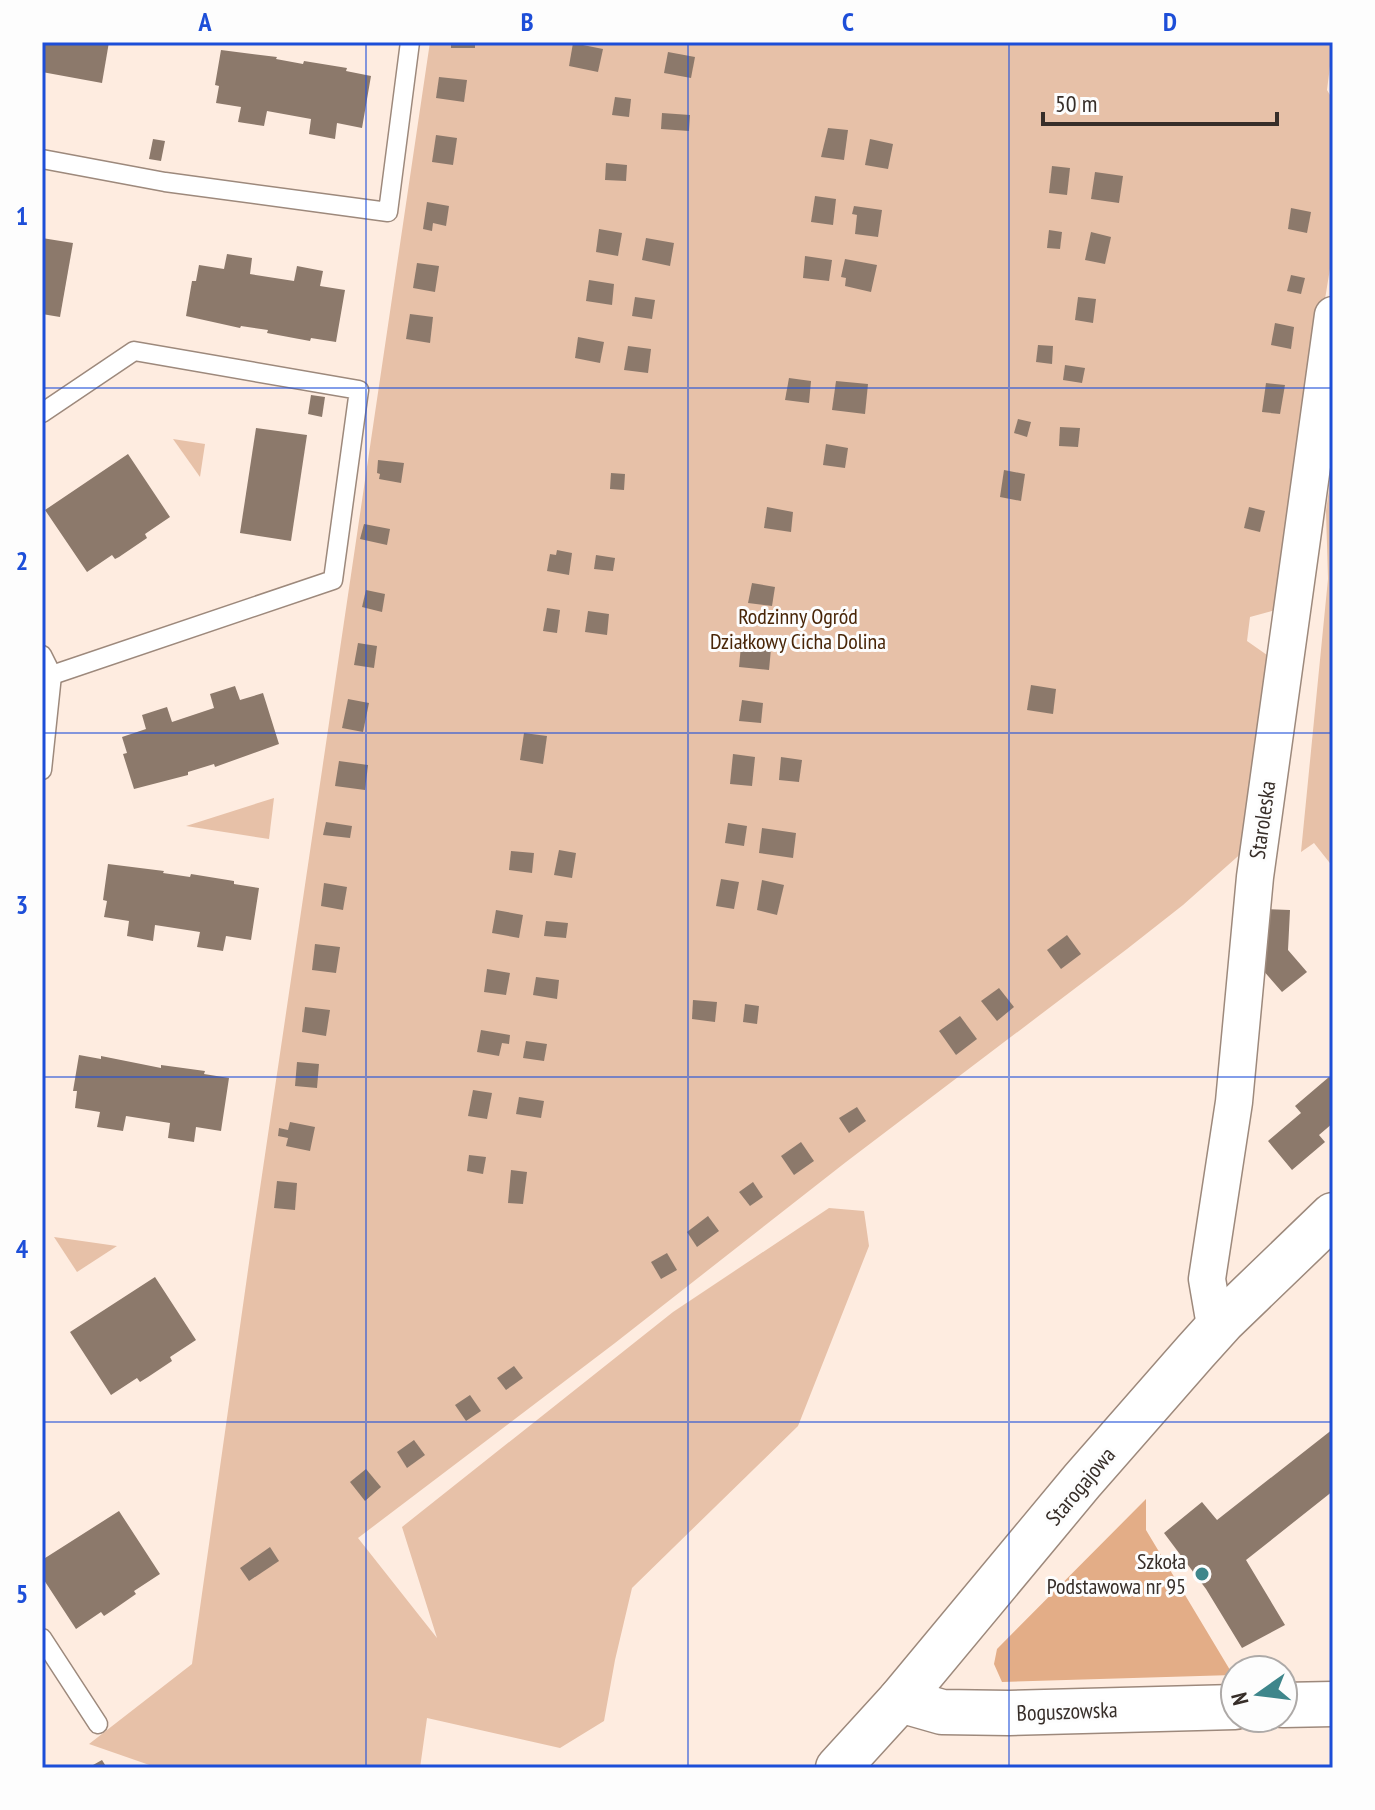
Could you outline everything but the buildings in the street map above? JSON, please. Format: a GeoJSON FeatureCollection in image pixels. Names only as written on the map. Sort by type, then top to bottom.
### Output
{"type":"FeatureCollection","features":[{"type":"Feature","properties":{"kind":"street","name":"Staroleska"},"geometry":{"type":"LineString","coordinates":[[1223,1321],[1213,1314],[1207,1279],[1234,1102],[1255,877],[1333,315]]}},
{"type":"Feature","properties":{"kind":"street","name":"Starogajowa"},"geometry":{"type":"LineString","coordinates":[[838,1768],[900,1700],[1082,1481],[1223,1321],[1333,1215]]}},
{"type":"Feature","properties":{"kind":"street","name":"Boguszowska"},"geometry":{"type":"LineString","coordinates":[[900,1700],[942,1712],[1219,1707]]}},
{"type":"Feature","properties":{"kind":"street"},"geometry":{"type":"LineString","coordinates":[[1299,1705],[1333,1704]]}},
{"type":"Feature","properties":{"kind":"lane"},"geometry":{"type":"LineString","coordinates":[[42,159],[165,182],[388,212],[410,42]]}},
{"type":"Feature","properties":{"kind":"lane"},"geometry":{"type":"LineString","coordinates":[[42,413],[134,351],[359,390],[333,580],[52,675]]}},
{"type":"Feature","properties":{"kind":"lane"},"geometry":{"type":"LineString","coordinates":[[42,655],[52,675],[42,770]]}},
{"type":"Feature","properties":{"kind":"lane"},"geometry":{"type":"LineString","coordinates":[[42,1638],[98,1724]]}},
{"type":"Feature","properties":{"kind":"green space","name":"Rodzinny Ogród Działkowy Cicha Dolina"},"geometry":{"type":"Polygon","coordinates":[[[430,42],[1333,42],[1327,90],[1333,100],[1333,250],[1286,539],[1279,609],[1250,617],[1247,641],[1274,660],[1245,850],[1127,949],[358,1538],[437,1638],[402,1527],[673,1312],[829,1208],[864,1211],[869,1246],[798,1426],[632,1588],[604,1721],[560,1748],[427,1718],[420,1768],[158,1768],[89,1744],[192,1664],[430,42]]]}},
{"type":"Feature","properties":{"kind":"green space"},"geometry":{"type":"Polygon","coordinates":[[[173,439],[205,444],[200,477],[173,439]]]}},
{"type":"Feature","properties":{"kind":"green space"},"geometry":{"type":"Polygon","coordinates":[[[1333,461],[1333,867],[1314,843],[1301,852],[1328,579],[1326,511],[1333,461]]]}},
{"type":"Feature","properties":{"kind":"green space"},"geometry":{"type":"Polygon","coordinates":[[[274,798],[269,839],[186,826],[274,798]]]}},
{"type":"Feature","properties":{"kind":"green space"},"geometry":{"type":"Polygon","coordinates":[[[54,1237],[117,1246],[77,1272],[54,1237]]]}},
{"type":"Feature","properties":{"kind":"shaded area"},"geometry":{"type":"Polygon","coordinates":[[[1146,1499],[1146,1530],[1220,1654],[1219,1675],[1002,1682],[994,1664],[997,1649],[1146,1499]]]}},
{"type":"Feature","properties":{"kind":"place","name":"Szkoła Podstawowa nr 95"},"geometry":{"type":"Point","coordinates":[1202,1574]}}]}
